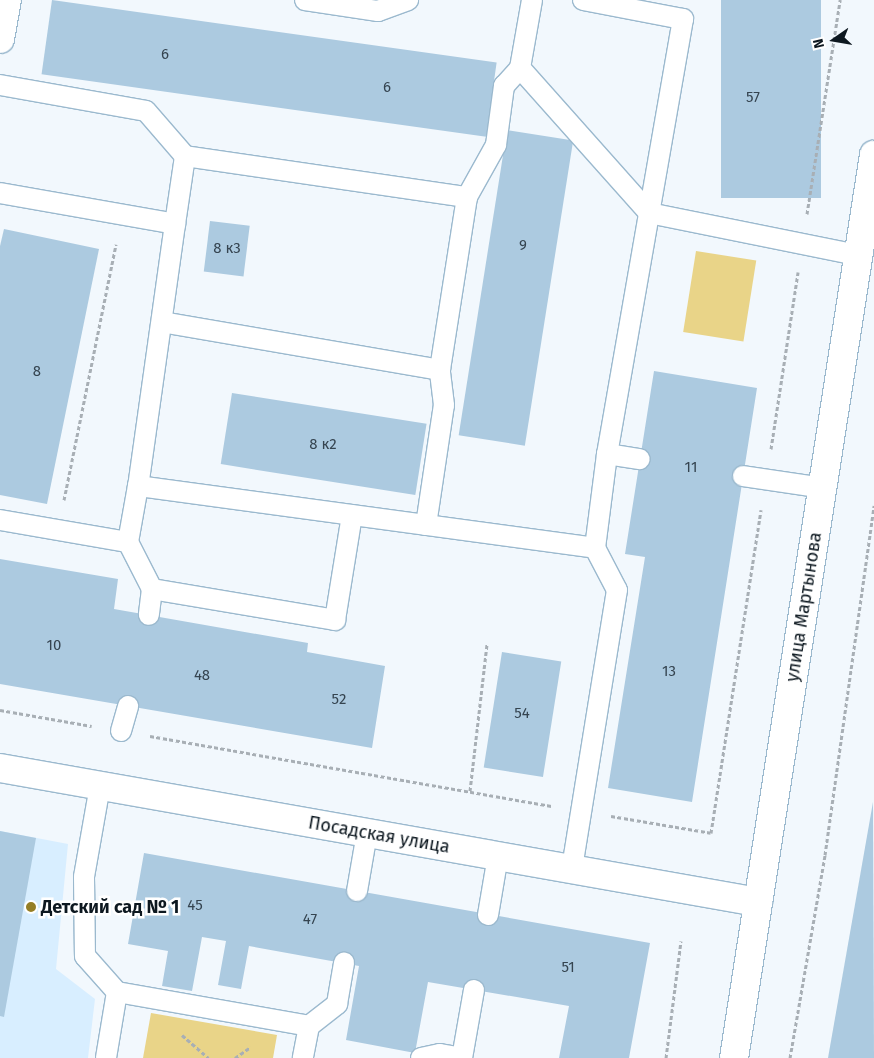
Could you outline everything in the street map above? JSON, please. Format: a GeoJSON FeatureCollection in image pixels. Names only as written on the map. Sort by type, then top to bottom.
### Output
{"type":"FeatureCollection","features":[{"type":"Feature","properties":{"kind":"main road","name":"улица Мартынова"},"geometry":{"type":"LineString","coordinates":[[734,1058],[874,155]]}},
{"type":"Feature","properties":{"kind":"main road","name":"Посадская улица"},"geometry":{"type":"LineString","coordinates":[[0,768],[758,902]]}},
{"type":"Feature","properties":{"kind":"lane"},"geometry":{"type":"LineString","coordinates":[[305,0],[378,11],[408,0]]}},
{"type":"Feature","properties":{"kind":"lane"},"geometry":{"type":"LineString","coordinates":[[426,525],[444,405],[440,370],[467,197],[496,144],[504,86],[520,68],[532,0]]}},
{"type":"Feature","properties":{"kind":"lane"},"geometry":{"type":"LineString","coordinates":[[572,869],[617,590],[594,548],[607,454],[683,19],[584,0]]}},
{"type":"Feature","properties":{"kind":"lane"},"geometry":{"type":"LineString","coordinates":[[520,68],[649,213],[858,255]]}},
{"type":"Feature","properties":{"kind":"lane"},"geometry":{"type":"LineString","coordinates":[[0,85],[146,111],[184,156],[467,197]]}},
{"type":"Feature","properties":{"kind":"lane"},"geometry":{"type":"LineString","coordinates":[[149,615],[152,589],[128,542],[162,322],[184,156]]}},
{"type":"Feature","properties":{"kind":"lane"},"geometry":{"type":"LineString","coordinates":[[0,193],[175,224]]}},
{"type":"Feature","properties":{"kind":"lane"},"geometry":{"type":"LineString","coordinates":[[162,322],[440,370]]}},
{"type":"Feature","properties":{"kind":"lane"},"geometry":{"type":"LineString","coordinates":[[607,454],[640,459]]}},
{"type":"Feature","properties":{"kind":"lane"},"geometry":{"type":"LineString","coordinates":[[743,476],[823,488]]}},
{"type":"Feature","properties":{"kind":"lane"},"geometry":{"type":"LineString","coordinates":[[138,486],[594,548]]}},
{"type":"Feature","properties":{"kind":"lane"},"geometry":{"type":"LineString","coordinates":[[152,589],[335,620],[352,515]]}},
{"type":"Feature","properties":{"kind":"lane"},"geometry":{"type":"LineString","coordinates":[[0,520],[128,542]]}},
{"type":"Feature","properties":{"kind":"lane"},"geometry":{"type":"LineString","coordinates":[[121,731],[128,706]]}},
{"type":"Feature","properties":{"kind":"lane"},"geometry":{"type":"LineString","coordinates":[[100,786],[84,877],[85,956],[117,992],[309,1026]]}},
{"type":"Feature","properties":{"kind":"lane"},"geometry":{"type":"LineString","coordinates":[[357,891],[367,833]]}},
{"type":"Feature","properties":{"kind":"lane"},"geometry":{"type":"LineString","coordinates":[[488,915],[498,856]]}},
{"type":"Feature","properties":{"kind":"lane"},"geometry":{"type":"LineString","coordinates":[[304,1058],[309,1026],[337,1004],[344,963]]}},
{"type":"Feature","properties":{"kind":"lane"},"geometry":{"type":"LineString","coordinates":[[420,1058],[440,1054],[462,1058],[474,990]]}},
{"type":"Feature","properties":{"kind":"lane"},"geometry":{"type":"LineString","coordinates":[[106,1058],[117,992]]}},
{"type":"Feature","properties":{"kind":"path"},"geometry":{"type":"LineString","coordinates":[[0,710],[711,833],[840,0]]}},
{"type":"Feature","properties":{"kind":"path"},"geometry":{"type":"LineString","coordinates":[[58,530],[122,214]]}},
{"type":"Feature","properties":{"kind":"path"},"geometry":{"type":"LineString","coordinates":[[790,1058],[825,854],[874,505]]}},
{"type":"Feature","properties":{"kind":"path"},"geometry":{"type":"LineString","coordinates":[[470,791],[488,644]]}},
{"type":"Feature","properties":{"kind":"path"},"geometry":{"type":"LineString","coordinates":[[666,1058],[682,941]]}},
{"type":"Feature","properties":{"kind":"shaded area"},"geometry":{"type":"Polygon","coordinates":[[[696,251],[756,261],[743,342],[683,332],[696,251]]]}},
{"type":"Feature","properties":{"kind":"shaded area","name":"Детский сад № 1"},"geometry":{"type":"Polygon","coordinates":[[[0,831],[68,844],[56,969],[95,999],[88,1058],[0,1058],[0,831]]]}},
{"type":"Feature","properties":{"kind":"shaded area"},"geometry":{"type":"Polygon","coordinates":[[[151,1013],[277,1035],[273,1058],[143,1058],[151,1013]]]}},
{"type":"Feature","properties":{"kind":"building"},"geometry":{"type":"Polygon","coordinates":[[[52,0],[497,62],[486,137],[42,74],[52,0]]]}},
{"type":"Feature","properties":{"kind":"building"},"geometry":{"type":"Polygon","coordinates":[[[721,0],[821,0],[821,198],[721,198],[721,0]]]}},
{"type":"Feature","properties":{"kind":"building"},"geometry":{"type":"Polygon","coordinates":[[[507,130],[573,140],[525,446],[459,435],[507,130]]]}},
{"type":"Feature","properties":{"kind":"building"},"geometry":{"type":"Polygon","coordinates":[[[210,221],[250,226],[243,276],[204,272],[210,221]]]}},
{"type":"Feature","properties":{"kind":"building"},"geometry":{"type":"Polygon","coordinates":[[[4,229],[99,249],[47,504],[0,495],[0,246],[4,229]]]}},
{"type":"Feature","properties":{"kind":"building"},"geometry":{"type":"Polygon","coordinates":[[[654,371],[757,388],[692,802],[608,788],[645,557],[625,554],[654,371]]]}},
{"type":"Feature","properties":{"kind":"building"},"geometry":{"type":"Polygon","coordinates":[[[232,393],[427,424],[415,495],[221,464],[232,393]]]}},
{"type":"Feature","properties":{"kind":"building"},"geometry":{"type":"Polygon","coordinates":[[[0,559],[118,579],[114,609],[308,643],[307,652],[385,666],[372,748],[0,684],[0,559]]]}},
{"type":"Feature","properties":{"kind":"building"},"geometry":{"type":"Polygon","coordinates":[[[502,652],[561,661],[543,777],[484,768],[502,652]]]}},
{"type":"Feature","properties":{"kind":"building"},"geometry":{"type":"Polygon","coordinates":[[[873,802],[874,1058],[828,1058],[873,802]]]}},
{"type":"Feature","properties":{"kind":"building"},"geometry":{"type":"Polygon","coordinates":[[[0,831],[36,838],[4,1017],[0,1016],[0,831]]]}},
{"type":"Feature","properties":{"kind":"building"},"geometry":{"type":"Polygon","coordinates":[[[144,853],[650,943],[629,1058],[559,1058],[569,1006],[428,982],[415,1053],[346,1040],[359,966],[249,946],[241,989],[218,985],[226,941],[202,937],[192,991],[162,986],[168,951],[128,944],[144,853]]]}},
{"type":"Feature","properties":{"kind":"place","name":"Детский сад № 1"},"geometry":{"type":"Point","coordinates":[31,907]}}]}
